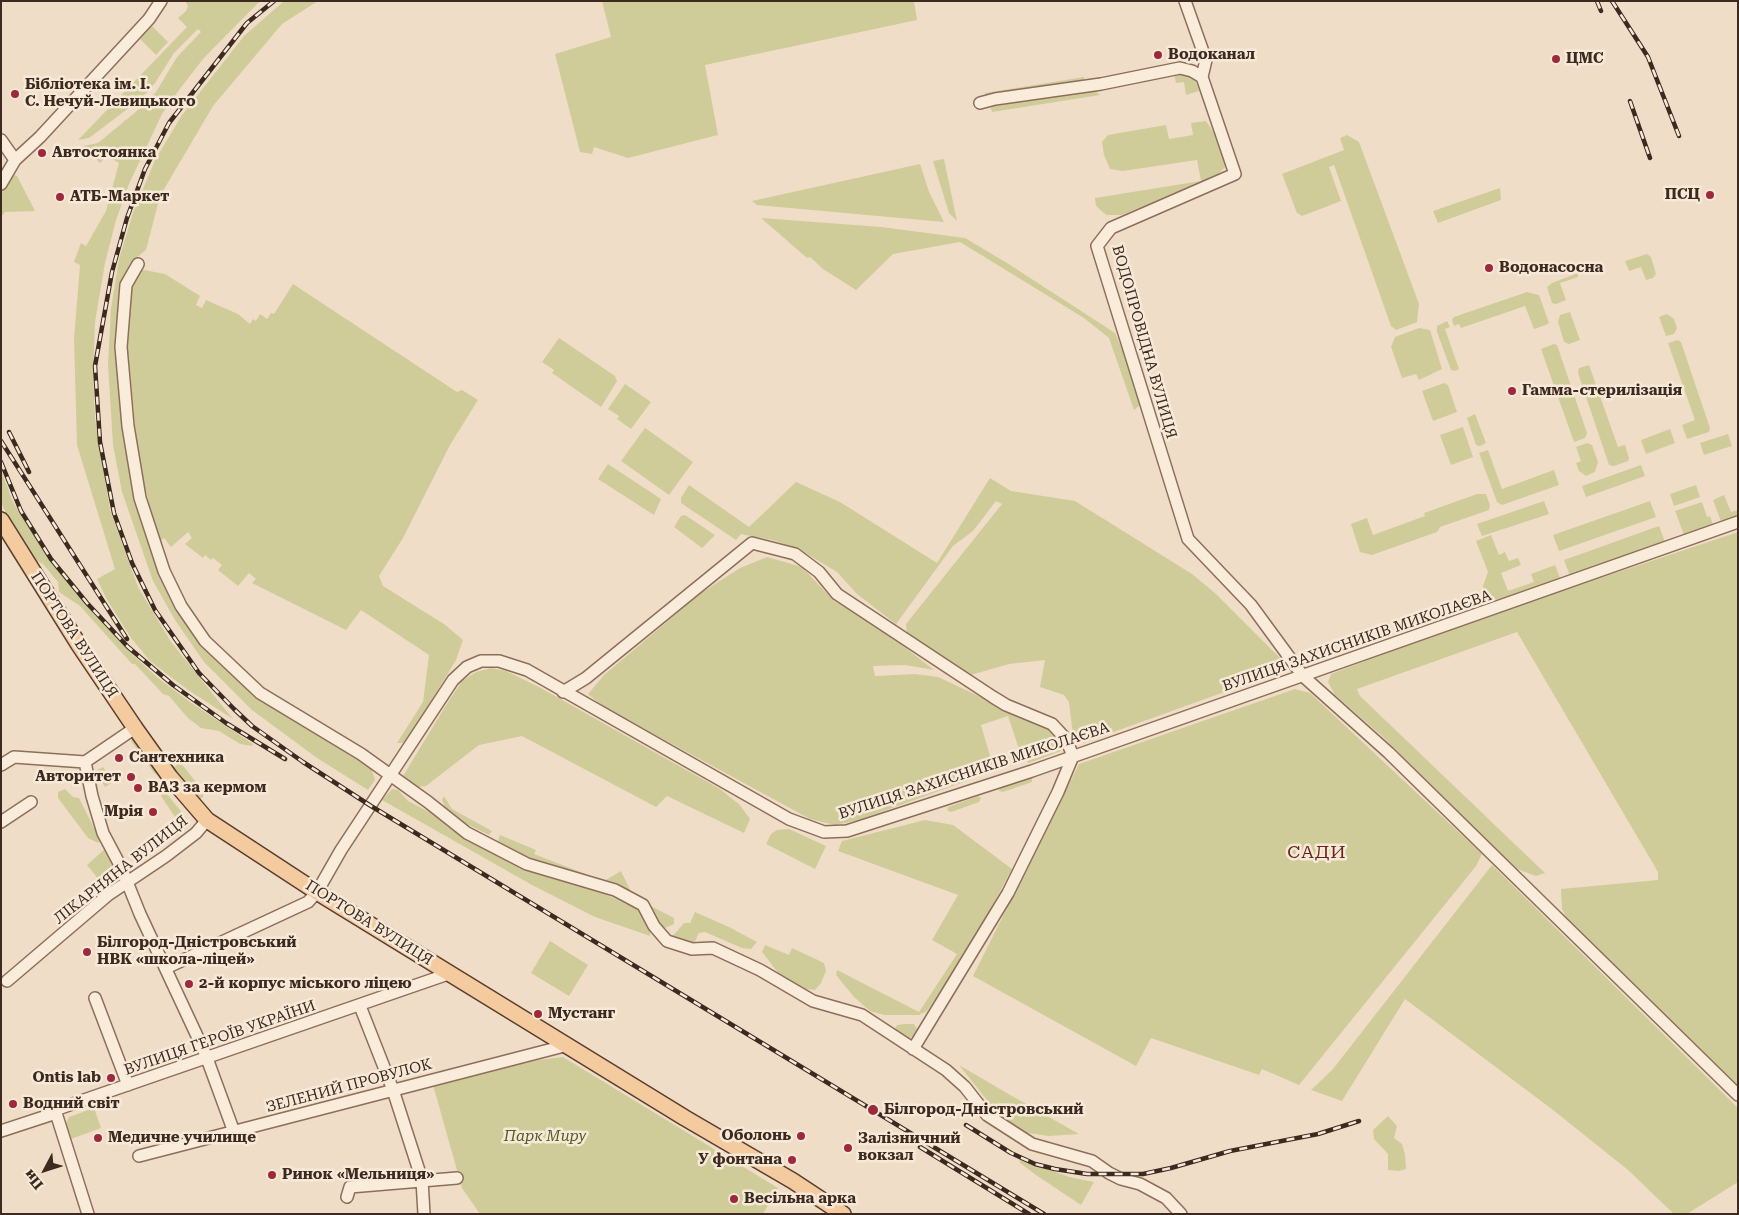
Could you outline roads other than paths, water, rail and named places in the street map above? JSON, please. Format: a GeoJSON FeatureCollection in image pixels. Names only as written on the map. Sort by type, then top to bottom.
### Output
{"type":"FeatureCollection","features":[{"type":"Feature","properties":{"kind":"main road","name":"ПОРТОВА ВУЛИЦЯ"},"geometry":{"type":"LineString","coordinates":[[1,520],[79,645],[170,777],[207,820],[318,892],[677,1113],[793,1181],[843,1214]]}},
{"type":"Feature","properties":{"kind":"street"},"geometry":{"type":"LineString","coordinates":[[1,184],[15,160],[40,137],[149,19],[161,1]]}},
{"type":"Feature","properties":{"kind":"street"},"geometry":{"type":"LineString","coordinates":[[980,103],[995,99],[1101,84],[1180,68],[1192,71],[1202,77],[1206,60],[1185,1]]}},
{"type":"Feature","properties":{"kind":"street","name":"ВОДОПРОВІДНА ВУЛИЦЯ"},"geometry":{"type":"LineString","coordinates":[[1202,77],[1235,174],[1111,228],[1097,246],[1188,539],[1251,605],[1303,676]]}},
{"type":"Feature","properties":{"kind":"street"},"geometry":{"type":"LineString","coordinates":[[1,140],[15,160]]}},
{"type":"Feature","properties":{"kind":"street"},"geometry":{"type":"LineString","coordinates":[[138,264],[126,285],[122,315],[121,347],[128,426],[140,498],[164,571],[181,606],[205,641],[260,693],[361,754],[392,775],[467,833],[526,864],[615,890],[643,905],[654,926],[667,941],[692,949],[713,948],[760,970],[813,1001],[862,1015],[952,1076],[965,1087],[987,1115],[1032,1144],[1092,1161],[1121,1180],[1140,1184],[1166,1198],[1181,1214]]}},
{"type":"Feature","properties":{"kind":"street","name":"ВУЛИЦЯ ЗАХИСНИКІВ МИКОЛАЄВА"},"geometry":{"type":"LineString","coordinates":[[318,892],[341,850],[453,680],[467,667],[481,662],[499,661],[527,670],[789,819],[824,832],[847,831],[1303,676],[1738,522]]}},
{"type":"Feature","properties":{"kind":"street"},"geometry":{"type":"LineString","coordinates":[[563,692],[586,678],[752,543],[795,554],[819,572],[838,594],[993,697],[1006,705],[1052,724],[1066,739],[1072,756],[1058,792],[1008,893],[914,1049]]}},
{"type":"Feature","properties":{"kind":"street"},"geometry":{"type":"LineString","coordinates":[[1303,676],[1389,753],[1738,1095]]}},
{"type":"Feature","properties":{"kind":"street"},"geometry":{"type":"LineString","coordinates":[[2,765],[14,757],[85,762],[136,728]]}},
{"type":"Feature","properties":{"kind":"street"},"geometry":{"type":"LineString","coordinates":[[85,762],[92,796],[103,833],[121,867],[126,882],[206,1058],[234,1132]]}},
{"type":"Feature","properties":{"kind":"street"},"geometry":{"type":"LineString","coordinates":[[1,822],[31,802]]}},
{"type":"Feature","properties":{"kind":"street","name":"ЛІКАРНЯНА ВУЛИЦЯ"},"geometry":{"type":"LineString","coordinates":[[7,981],[108,895],[172,852],[196,833],[207,820]]}},
{"type":"Feature","properties":{"kind":"street"},"geometry":{"type":"LineString","coordinates":[[166,968],[308,902],[318,892]]}},
{"type":"Feature","properties":{"kind":"street","name":"ВУЛИЦЯ ГЕРОЇВ УКРАЇНИ"},"geometry":{"type":"LineString","coordinates":[[1,1131],[56,1113],[55,1110],[360,1006],[450,973]]}},
{"type":"Feature","properties":{"kind":"street"},"geometry":{"type":"LineString","coordinates":[[95,998],[128,1085]]}},
{"type":"Feature","properties":{"kind":"street"},"geometry":{"type":"LineString","coordinates":[[360,1006],[393,1090],[422,1180],[424,1214]]}},
{"type":"Feature","properties":{"kind":"street","name":"ЗЕЛЕНИЙ ПРОВУЛОК"},"geometry":{"type":"LineString","coordinates":[[138,1156],[568,1045]]}},
{"type":"Feature","properties":{"kind":"street"},"geometry":{"type":"LineString","coordinates":[[56,1113],[88,1214]]}},
{"type":"Feature","properties":{"kind":"street"},"geometry":{"type":"LineString","coordinates":[[348,1197],[350,1187],[457,1178]]}},
{"type":"Feature","properties":{"kind":"railway"},"geometry":{"type":"LineString","coordinates":[[274,1],[247,23],[169,123],[145,169],[127,218],[112,272],[95,366],[100,442],[114,513],[132,563],[155,610],[199,673],[234,709],[252,726],[303,762],[371,806],[1044,1214]]}},
{"type":"Feature","properties":{"kind":"railway"},"geometry":{"type":"LineString","coordinates":[[1597,1],[1601,11]]}},
{"type":"Feature","properties":{"kind":"railway"},"geometry":{"type":"LineString","coordinates":[[1612,1],[1648,57],[1679,136]]}},
{"type":"Feature","properties":{"kind":"railway"},"geometry":{"type":"LineString","coordinates":[[1630,101],[1650,158]]}},
{"type":"Feature","properties":{"kind":"railway"},"geometry":{"type":"LineString","coordinates":[[9,432],[29,472]]}},
{"type":"Feature","properties":{"kind":"railway"},"geometry":{"type":"LineString","coordinates":[[1,441],[127,639]]}},
{"type":"Feature","properties":{"kind":"railway"},"geometry":{"type":"LineString","coordinates":[[1,462],[21,511],[51,559],[87,603],[128,647],[173,685],[226,723],[285,759]]}},
{"type":"Feature","properties":{"kind":"railway"},"geometry":{"type":"LineString","coordinates":[[966,1125],[1011,1153],[1035,1164],[1087,1174],[1143,1174],[1230,1151],[1318,1134],[1359,1121]]}},
{"type":"Feature","properties":{"kind":"railway"},"geometry":{"type":"LineString","coordinates":[[920,1147],[1029,1214]]}},
{"type":"Feature","properties":{"kind":"place","name":"Водоканал"},"geometry":{"type":"Point","coordinates":[1158,55]}},
{"type":"Feature","properties":{"kind":"place","name":"ЦМС"},"geometry":{"type":"Point","coordinates":[1556,59]}},
{"type":"Feature","properties":{"kind":"place","name":"Бібліотека ім. І. С. Нечуй-Левицького"},"geometry":{"type":"Point","coordinates":[15,94]}},
{"type":"Feature","properties":{"kind":"place","name":"Автостоянка"},"geometry":{"type":"Point","coordinates":[42,153]}},
{"type":"Feature","properties":{"kind":"place","name":"ПСЦ"},"geometry":{"type":"Point","coordinates":[1710,195]}},
{"type":"Feature","properties":{"kind":"place","name":"АТБ-Маркет"},"geometry":{"type":"Point","coordinates":[60,197]}},
{"type":"Feature","properties":{"kind":"place","name":"Водонасосна"},"geometry":{"type":"Point","coordinates":[1489,268]}},
{"type":"Feature","properties":{"kind":"place","name":"Гамма-стерилізація"},"geometry":{"type":"Point","coordinates":[1512,391]}},
{"type":"Feature","properties":{"kind":"place","name":"Сантехника"},"geometry":{"type":"Point","coordinates":[119,758]}},
{"type":"Feature","properties":{"kind":"place","name":"Авторитет"},"geometry":{"type":"Point","coordinates":[131,777]}},
{"type":"Feature","properties":{"kind":"place","name":"ВАЗ за кермом"},"geometry":{"type":"Point","coordinates":[138,788]}},
{"type":"Feature","properties":{"kind":"place","name":"Мрія"},"geometry":{"type":"Point","coordinates":[153,812]}},
{"type":"Feature","properties":{"kind":"place","name":"Білгород-Дністровський НВК «школа-ліцей»"},"geometry":{"type":"Point","coordinates":[87,952]}},
{"type":"Feature","properties":{"kind":"place","name":"2-й корпус міського ліцею"},"geometry":{"type":"Point","coordinates":[189,984]}},
{"type":"Feature","properties":{"kind":"place","name":"Мустанг"},"geometry":{"type":"Point","coordinates":[538,1014]}},
{"type":"Feature","properties":{"kind":"place","name":"Ontis lab"},"geometry":{"type":"Point","coordinates":[111,1078]}},
{"type":"Feature","properties":{"kind":"place","name":"Водний світ"},"geometry":{"type":"Point","coordinates":[13,1104]}},
{"type":"Feature","properties":{"kind":"place","name":"Білгород-Дністровський"},"geometry":{"type":"Point","coordinates":[873,1110]}},
{"type":"Feature","properties":{"kind":"place","name":"Оболонь"},"geometry":{"type":"Point","coordinates":[801,1136]}},
{"type":"Feature","properties":{"kind":"place","name":"Медичне училище"},"geometry":{"type":"Point","coordinates":[98,1138]}},
{"type":"Feature","properties":{"kind":"place","name":"Залізничний вокзал"},"geometry":{"type":"Point","coordinates":[848,1148]}},
{"type":"Feature","properties":{"kind":"place","name":"У фонтана"},"geometry":{"type":"Point","coordinates":[792,1160]}},
{"type":"Feature","properties":{"kind":"place","name":"Ринок «Мельниця»"},"geometry":{"type":"Point","coordinates":[272,1175]}},
{"type":"Feature","properties":{"kind":"place","name":"Весільна арка"},"geometry":{"type":"Point","coordinates":[734,1199]}},
{"type":"Feature","properties":{"kind":"district","name":"САДИ"},"geometry":{"type":"Point","coordinates":[1317,853]}},
{"type":"Feature","properties":{"kind":"park label","name":"Парк Миру"},"geometry":{"type":"Point","coordinates":[545,1137]}}]}
